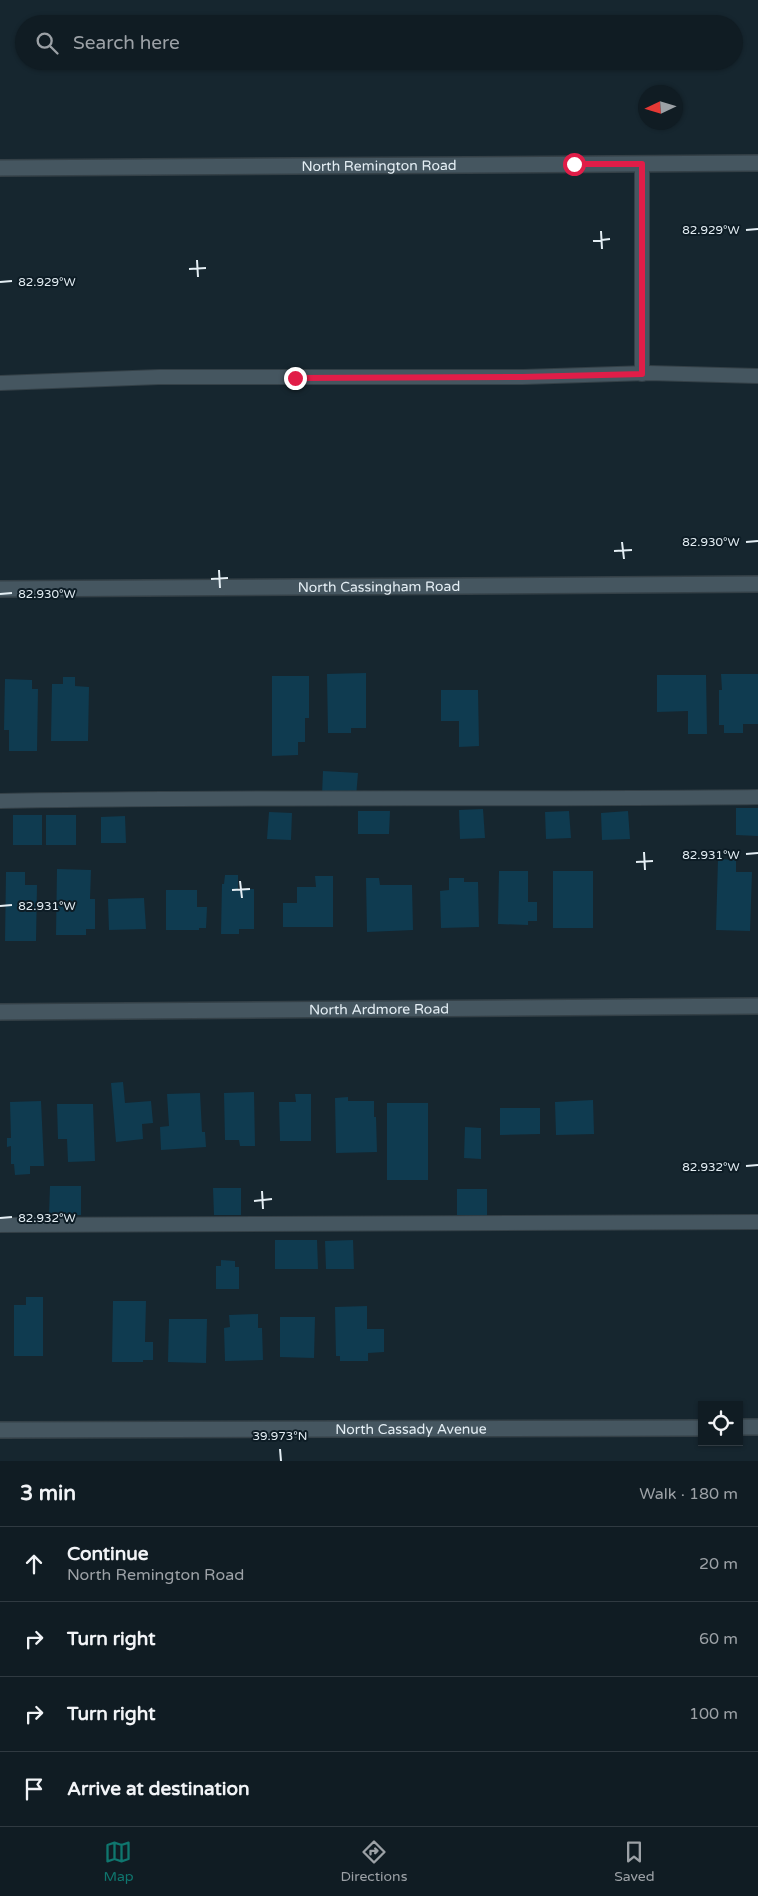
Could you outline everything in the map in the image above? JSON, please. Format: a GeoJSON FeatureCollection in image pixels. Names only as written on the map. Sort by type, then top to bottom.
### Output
{"type":"FeatureCollection","features":[{"type":"Feature","properties":{"kind":"street","name":"North Remington Road"},"geometry":{"type":"LineString","coordinates":[[0,168],[758,163]]}},
{"type":"Feature","properties":{"kind":"street","name":"North Cassingham Road"},"geometry":{"type":"LineString","coordinates":[[0,589],[758,584]]}},
{"type":"Feature","properties":{"kind":"street","name":"North Ardmore Road"},"geometry":{"type":"LineString","coordinates":[[0,1012],[758,1006]]}},
{"type":"Feature","properties":{"kind":"street"},"geometry":{"type":"LineString","coordinates":[[743,1428],[758,1427]]}},
{"type":"Feature","properties":{"kind":"street","name":"North Cassady Avenue"},"geometry":{"type":"LineString","coordinates":[[0,1430],[698,1428]]}},
{"type":"Feature","properties":{"kind":"lane"},"geometry":{"type":"LineString","coordinates":[[642,164],[642,374]]}},
{"type":"Feature","properties":{"kind":"lane"},"geometry":{"type":"LineString","coordinates":[[0,383],[159,377],[522,377],[642,374],[758,376]]}},
{"type":"Feature","properties":{"kind":"lane"},"geometry":{"type":"LineString","coordinates":[[0,802],[154,798],[758,797]]}},
{"type":"Feature","properties":{"kind":"lane"},"geometry":{"type":"LineString","coordinates":[[0,1225],[758,1222]]}},
{"type":"Feature","properties":{"kind":"building"},"geometry":{"type":"Polygon","coordinates":[[[366,673],[366,728],[351,728],[351,733],[328,733],[327,674],[366,673]]]}},
{"type":"Feature","properties":{"kind":"building"},"geometry":{"type":"Polygon","coordinates":[[[721,674],[758,674],[758,724],[743,724],[743,733],[724,733],[724,725],[719,725],[719,690],[722,690],[721,674]]]}},
{"type":"Feature","properties":{"kind":"building"},"geometry":{"type":"Polygon","coordinates":[[[657,675],[706,675],[707,734],[688,734],[688,711],[657,712],[657,675]]]}},
{"type":"Feature","properties":{"kind":"building"},"geometry":{"type":"Polygon","coordinates":[[[272,676],[309,676],[309,718],[305,718],[305,742],[298,742],[298,755],[272,756],[272,676]]]}},
{"type":"Feature","properties":{"kind":"building"},"geometry":{"type":"Polygon","coordinates":[[[63,677],[75,677],[75,686],[89,687],[88,741],[51,741],[52,684],[63,684],[63,677]]]}},
{"type":"Feature","properties":{"kind":"building"},"geometry":{"type":"Polygon","coordinates":[[[5,679],[32,680],[32,689],[38,689],[37,751],[9,751],[9,730],[4,730],[5,679]]]}},
{"type":"Feature","properties":{"kind":"building"},"geometry":{"type":"Polygon","coordinates":[[[441,690],[478,690],[479,746],[459,747],[459,721],[441,721],[441,690]]]}},
{"type":"Feature","properties":{"kind":"building"},"geometry":{"type":"Polygon","coordinates":[[[323,771],[358,773],[356,797],[322,795],[323,771]]]}},
{"type":"Feature","properties":{"kind":"building"},"geometry":{"type":"Polygon","coordinates":[[[736,808],[758,808],[758,836],[736,835],[736,808]]]}},
{"type":"Feature","properties":{"kind":"building"},"geometry":{"type":"Polygon","coordinates":[[[483,809],[485,838],[460,839],[459,810],[483,809]]]}},
{"type":"Feature","properties":{"kind":"building"},"geometry":{"type":"Polygon","coordinates":[[[358,811],[390,811],[389,834],[358,834],[358,811]]]}},
{"type":"Feature","properties":{"kind":"building"},"geometry":{"type":"Polygon","coordinates":[[[569,811],[571,838],[546,839],[545,812],[569,811]]]}},
{"type":"Feature","properties":{"kind":"building"},"geometry":{"type":"Polygon","coordinates":[[[628,811],[630,839],[602,840],[601,813],[628,811]]]}},
{"type":"Feature","properties":{"kind":"building"},"geometry":{"type":"Polygon","coordinates":[[[269,812],[292,813],[291,840],[267,839],[269,812]]]}},
{"type":"Feature","properties":{"kind":"building"},"geometry":{"type":"Polygon","coordinates":[[[13,815],[42,815],[42,845],[13,845],[13,815]]]}},
{"type":"Feature","properties":{"kind":"building"},"geometry":{"type":"Polygon","coordinates":[[[46,815],[76,815],[76,845],[46,845],[46,815]]]}},
{"type":"Feature","properties":{"kind":"building"},"geometry":{"type":"Polygon","coordinates":[[[125,816],[126,843],[101,843],[101,817],[125,816]]]}},
{"type":"Feature","properties":{"kind":"building"},"geometry":{"type":"Polygon","coordinates":[[[718,859],[736,860],[736,872],[752,872],[750,931],[716,930],[718,859]]]}},
{"type":"Feature","properties":{"kind":"building"},"geometry":{"type":"Polygon","coordinates":[[[57,869],[91,870],[90,899],[95,899],[95,929],[86,929],[86,935],[56,935],[57,869]]]}},
{"type":"Feature","properties":{"kind":"building"},"geometry":{"type":"Polygon","coordinates":[[[499,871],[528,871],[528,902],[537,902],[537,921],[528,921],[528,925],[498,924],[499,871]]]}},
{"type":"Feature","properties":{"kind":"building"},"geometry":{"type":"Polygon","coordinates":[[[553,871],[593,871],[593,928],[553,928],[553,871]]]}},
{"type":"Feature","properties":{"kind":"building"},"geometry":{"type":"Polygon","coordinates":[[[6,872],[25,872],[25,885],[37,885],[36,941],[5,941],[6,872]]]}},
{"type":"Feature","properties":{"kind":"building"},"geometry":{"type":"Polygon","coordinates":[[[225,875],[238,875],[238,889],[254,889],[254,929],[239,929],[239,934],[221,934],[222,884],[224,884],[225,875]]]}},
{"type":"Feature","properties":{"kind":"building"},"geometry":{"type":"Polygon","coordinates":[[[315,876],[333,876],[333,927],[283,927],[283,903],[297,903],[297,887],[316,887],[315,876]]]}},
{"type":"Feature","properties":{"kind":"building"},"geometry":{"type":"Polygon","coordinates":[[[366,878],[379,878],[380,885],[412,885],[413,930],[367,932],[366,878]]]}},
{"type":"Feature","properties":{"kind":"building"},"geometry":{"type":"Polygon","coordinates":[[[449,878],[464,878],[464,882],[478,882],[479,927],[441,928],[440,891],[449,890],[449,878]]]}},
{"type":"Feature","properties":{"kind":"building"},"geometry":{"type":"Polygon","coordinates":[[[166,890],[197,890],[197,907],[207,907],[206,928],[199,928],[199,930],[166,930],[166,890]]]}},
{"type":"Feature","properties":{"kind":"building"},"geometry":{"type":"Polygon","coordinates":[[[144,898],[146,929],[109,930],[108,899],[144,898]]]}},
{"type":"Feature","properties":{"kind":"building"},"geometry":{"type":"Polygon","coordinates":[[[123,1082],[125,1103],[151,1101],[153,1123],[142,1124],[143,1139],[116,1142],[111,1083],[123,1082]]]}},
{"type":"Feature","properties":{"kind":"building"},"geometry":{"type":"Polygon","coordinates":[[[254,1092],[255,1146],[240,1146],[239,1140],[225,1140],[224,1093],[254,1092]]]}},
{"type":"Feature","properties":{"kind":"building"},"geometry":{"type":"Polygon","coordinates":[[[200,1093],[202,1132],[205,1132],[206,1147],[161,1150],[160,1127],[169,1126],[167,1094],[200,1093]]]}},
{"type":"Feature","properties":{"kind":"building"},"geometry":{"type":"Polygon","coordinates":[[[295,1094],[311,1094],[311,1141],[280,1141],[279,1102],[296,1102],[295,1094]]]}},
{"type":"Feature","properties":{"kind":"building"},"geometry":{"type":"Polygon","coordinates":[[[348,1097],[348,1101],[374,1101],[377,1152],[336,1153],[335,1098],[348,1097]]]}},
{"type":"Feature","properties":{"kind":"building"},"geometry":{"type":"Polygon","coordinates":[[[593,1100],[594,1134],[556,1135],[555,1102],[593,1100]]]}},
{"type":"Feature","properties":{"kind":"building"},"geometry":{"type":"Polygon","coordinates":[[[41,1101],[44,1166],[30,1166],[30,1174],[15,1175],[14,1164],[11,1164],[11,1146],[7,1147],[7,1138],[11,1138],[10,1102],[41,1101]]]}},
{"type":"Feature","properties":{"kind":"building"},"geometry":{"type":"Polygon","coordinates":[[[387,1103],[428,1103],[428,1180],[387,1180],[387,1103]]]}},
{"type":"Feature","properties":{"kind":"building"},"geometry":{"type":"Polygon","coordinates":[[[57,1104],[93,1104],[95,1161],[68,1162],[67,1139],[58,1139],[57,1104]]]}},
{"type":"Feature","properties":{"kind":"building"},"geometry":{"type":"Polygon","coordinates":[[[500,1108],[540,1108],[540,1134],[500,1135],[500,1108]]]}},
{"type":"Feature","properties":{"kind":"building"},"geometry":{"type":"Polygon","coordinates":[[[465,1127],[481,1128],[481,1159],[464,1158],[465,1127]]]}},
{"type":"Feature","properties":{"kind":"building"},"geometry":{"type":"Polygon","coordinates":[[[50,1186],[81,1186],[81,1215],[49,1215],[50,1186]]]}},
{"type":"Feature","properties":{"kind":"building"},"geometry":{"type":"Polygon","coordinates":[[[213,1188],[241,1188],[241,1215],[214,1215],[213,1188]]]}},
{"type":"Feature","properties":{"kind":"building"},"geometry":{"type":"Polygon","coordinates":[[[457,1189],[487,1189],[487,1216],[457,1215],[457,1189]]]}},
{"type":"Feature","properties":{"kind":"building"},"geometry":{"type":"Polygon","coordinates":[[[275,1240],[317,1240],[318,1269],[275,1269],[275,1240]]]}},
{"type":"Feature","properties":{"kind":"building"},"geometry":{"type":"Polygon","coordinates":[[[353,1240],[354,1269],[326,1269],[325,1241],[353,1240]]]}},
{"type":"Feature","properties":{"kind":"building"},"geometry":{"type":"Polygon","coordinates":[[[221,1260],[235,1261],[235,1267],[239,1267],[239,1289],[216,1289],[216,1266],[221,1266],[221,1260]]]}},
{"type":"Feature","properties":{"kind":"building"},"geometry":{"type":"Polygon","coordinates":[[[26,1297],[43,1297],[43,1356],[14,1356],[14,1305],[26,1305],[26,1297]]]}},
{"type":"Feature","properties":{"kind":"building"},"geometry":{"type":"Polygon","coordinates":[[[113,1301],[146,1301],[145,1342],[153,1342],[153,1360],[143,1360],[143,1362],[112,1362],[113,1301]]]}},
{"type":"Feature","properties":{"kind":"building"},"geometry":{"type":"Polygon","coordinates":[[[367,1306],[367,1329],[384,1329],[384,1352],[368,1353],[368,1361],[340,1361],[340,1356],[336,1356],[335,1307],[367,1306]]]}},
{"type":"Feature","properties":{"kind":"building"},"geometry":{"type":"Polygon","coordinates":[[[258,1314],[258,1328],[262,1328],[263,1360],[225,1361],[224,1328],[230,1327],[229,1315],[258,1314]]]}},
{"type":"Feature","properties":{"kind":"building"},"geometry":{"type":"Polygon","coordinates":[[[280,1317],[315,1317],[314,1358],[280,1357],[280,1317]]]}},
{"type":"Feature","properties":{"kind":"building"},"geometry":{"type":"Polygon","coordinates":[[[169,1319],[207,1319],[206,1363],[168,1362],[169,1319]]]}},
{"type":"Feature","properties":{"kind":"route"},"geometry":{"type":"LineString","coordinates":[[295,378],[522,377],[642,374],[642,164],[574,164]]}}]}
